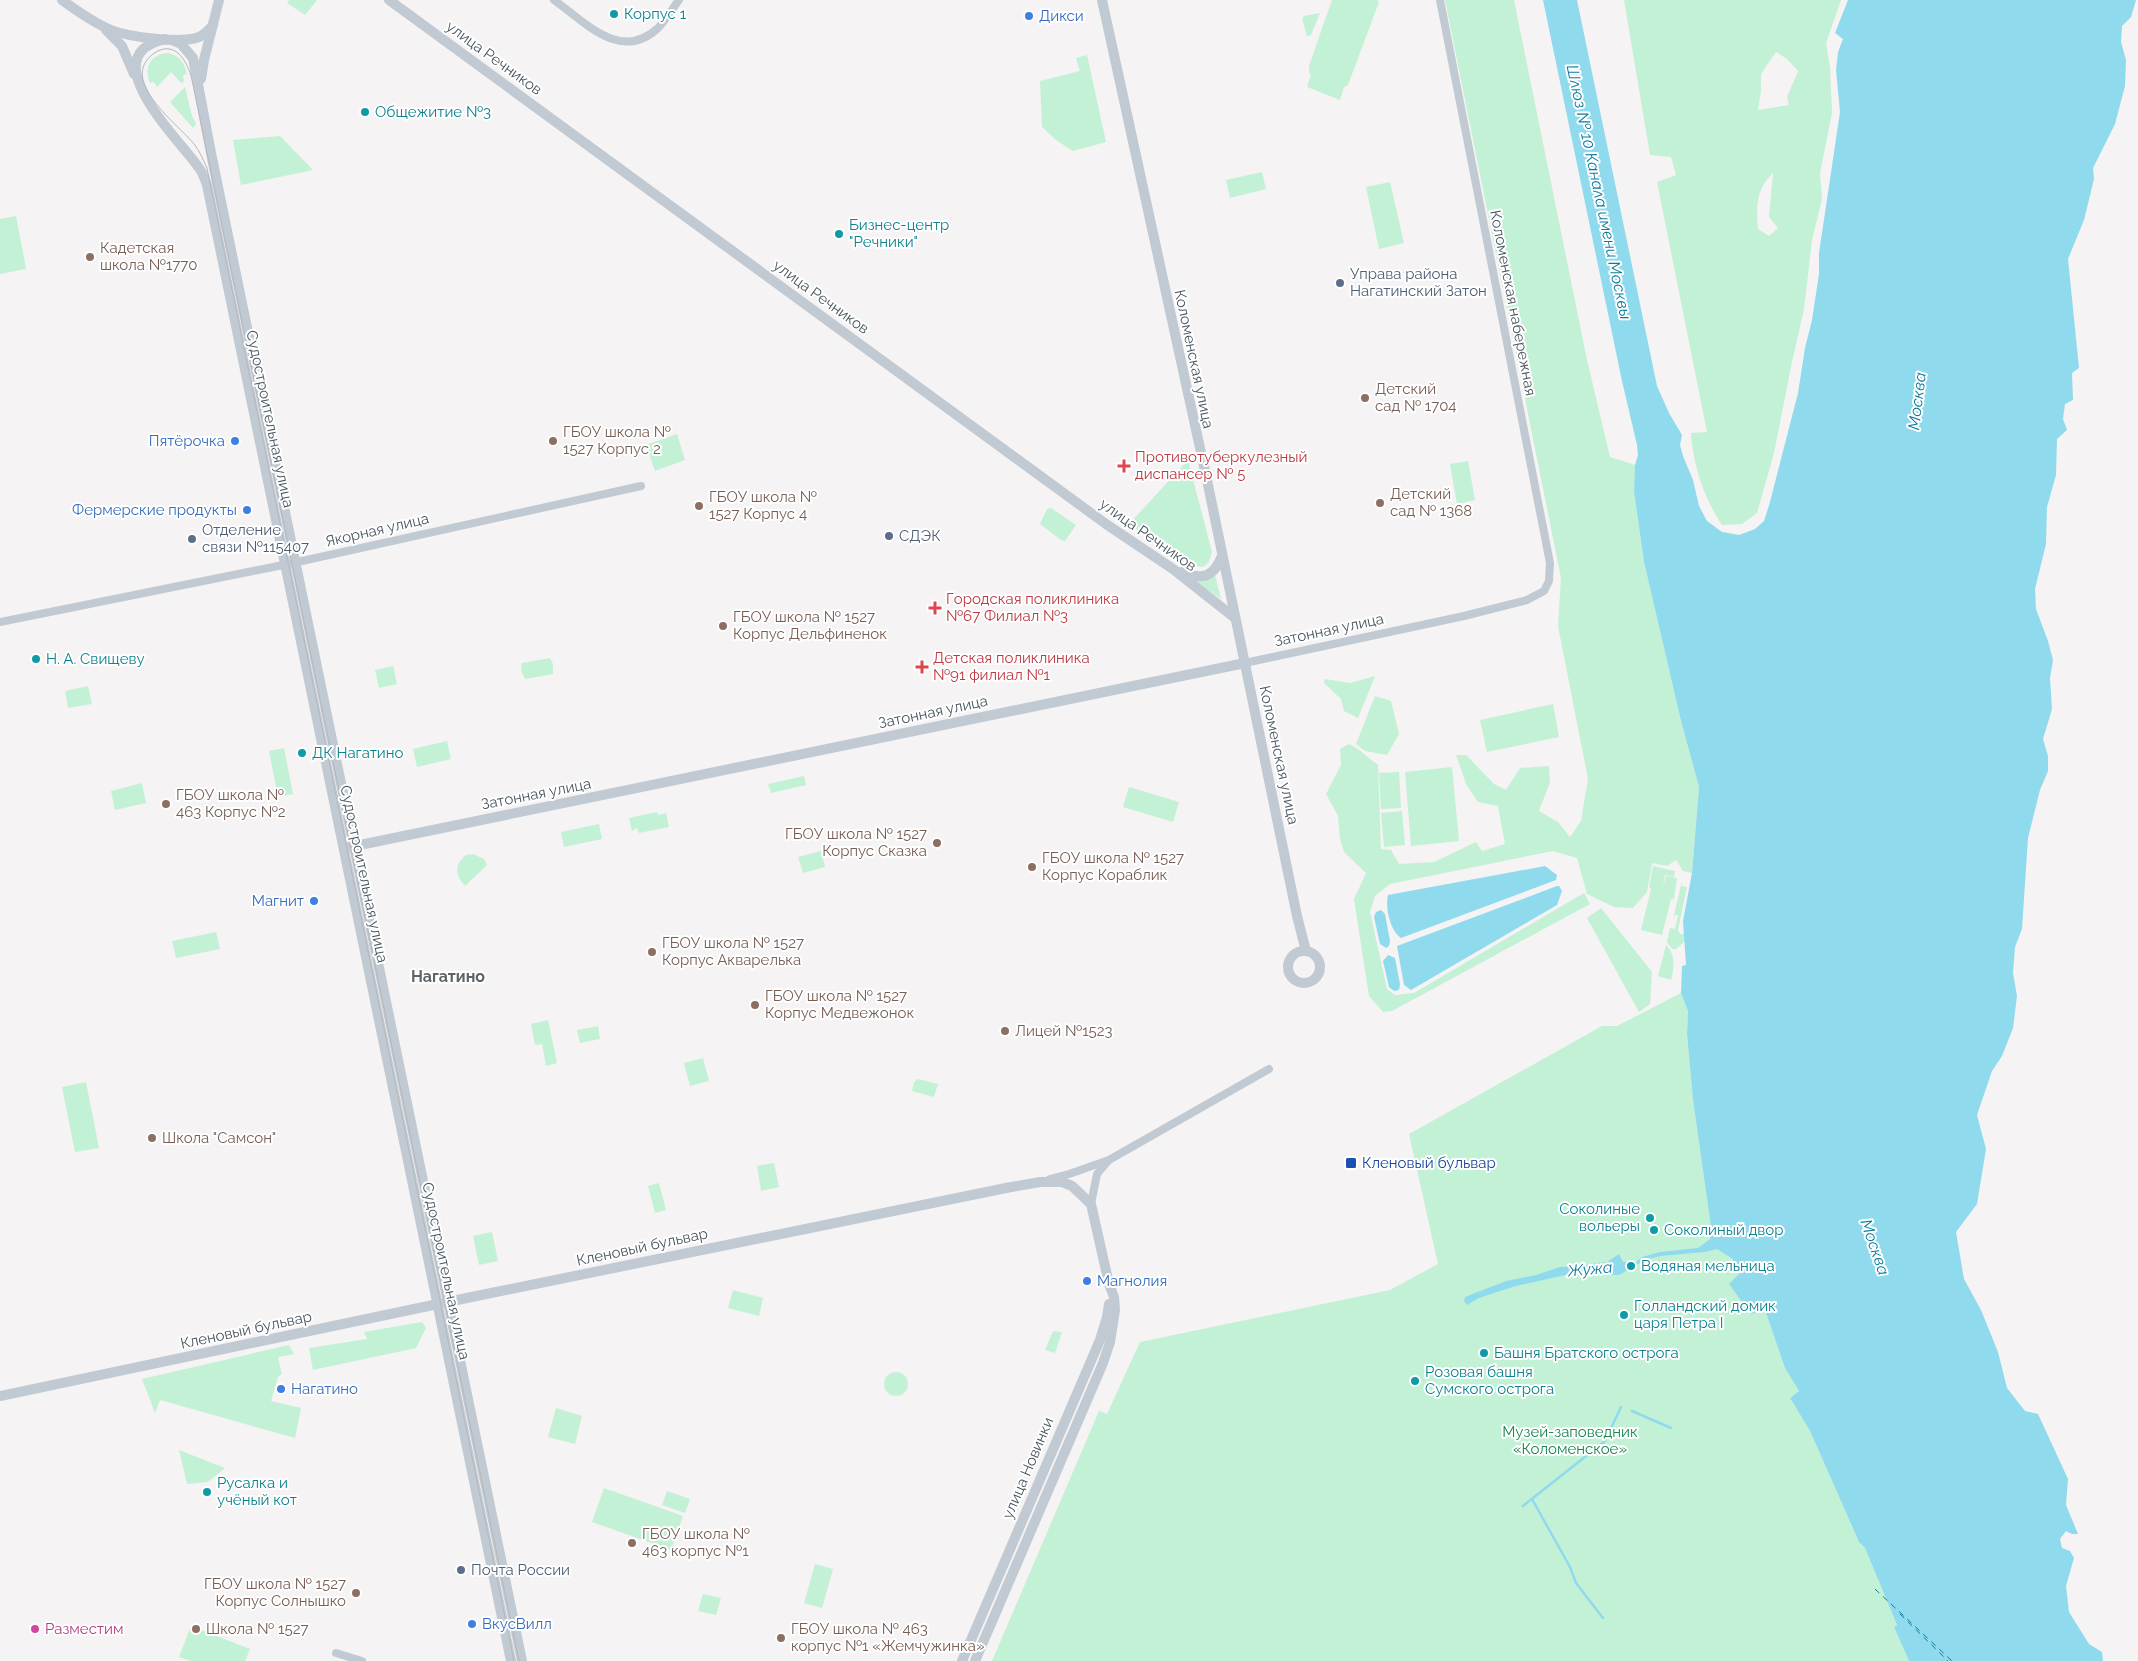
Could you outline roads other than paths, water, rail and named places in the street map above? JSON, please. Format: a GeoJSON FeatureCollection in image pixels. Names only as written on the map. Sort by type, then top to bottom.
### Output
{"type":"FeatureCollection","features":[{"type":"Feature","properties":{"kind":"street"},"geometry":{"type":"LineString","coordinates":[[62,0],[101,25],[122,33],[169,39],[181,44],[193,58],[202,98]]}},
{"type":"Feature","properties":{"kind":"street"},"geometry":{"type":"LineString","coordinates":[[202,98],[204,60],[219,0]]}},
{"type":"Feature","properties":{"kind":"street","name":"улица Речников"},"geometry":{"type":"LineString","coordinates":[[389,0],[1106,524],[1173,569],[1235,618]]}},
{"type":"Feature","properties":{"kind":"street"},"geometry":{"type":"LineString","coordinates":[[554,0],[609,39],[634,42],[646,38],[659,27],[679,0]]}},
{"type":"Feature","properties":{"kind":"street","name":"Коломенская улица"},"geometry":{"type":"LineString","coordinates":[[1102,0],[1222,555],[1300,929],[1306,951],[1315,956],[1319,965],[1317,974],[1307,982],[1298,981],[1290,974],[1289,962],[1294,954],[1300,929]]}},
{"type":"Feature","properties":{"kind":"street","name":"Коломенская набережная"},"geometry":{"type":"LineString","coordinates":[[1440,0],[1551,570],[1549,581],[1544,591],[1527,600]]}},
{"type":"Feature","properties":{"kind":"street","name":"Судостроительная улица"},"geometry":{"type":"LineString","coordinates":[[101,25],[122,46],[137,80],[159,120],[201,170],[207,186],[510,1661]]}},
{"type":"Feature","properties":{"kind":"street"},"geometry":{"type":"LineString","coordinates":[[137,80],[137,61],[140,53],[154,42],[198,37],[207,33],[213,25]]}},
{"type":"Feature","properties":{"kind":"street","name":"Судостроительная улица"},"geometry":{"type":"LineString","coordinates":[[202,98],[211,153],[522,1661]]}},
{"type":"Feature","properties":{"kind":"street"},"geometry":{"type":"LineString","coordinates":[[195,162],[205,162],[211,153]]}},
{"type":"Feature","properties":{"kind":"street","name":"Якорная улица"},"geometry":{"type":"LineString","coordinates":[[0,622],[296,563],[641,486]]}},
{"type":"Feature","properties":{"kind":"street"},"geometry":{"type":"LineString","coordinates":[[1173,569],[1197,577],[1206,576],[1215,570],[1222,555]]}},
{"type":"Feature","properties":{"kind":"street","name":"Затонная улица"},"geometry":{"type":"LineString","coordinates":[[343,849],[1245,663],[1456,618],[1527,600]]}},
{"type":"Feature","properties":{"kind":"street"},"geometry":{"type":"LineString","coordinates":[[1294,954],[1306,951]]}},
{"type":"Feature","properties":{"kind":"street","name":"Кленовый бульвар"},"geometry":{"type":"LineString","coordinates":[[0,1396],[448,1302],[1040,1182],[1109,1160],[1269,1069]]}},
{"type":"Feature","properties":{"kind":"street","name":"улица Новинки"},"geometry":{"type":"LineString","coordinates":[[975,1661],[1103,1363],[1115,1310],[1114,1297],[1109,1284],[1092,1204],[1097,1174],[1109,1160]]}},
{"type":"Feature","properties":{"kind":"street"},"geometry":{"type":"LineString","coordinates":[[1040,1182],[1054,1181],[1072,1186],[1092,1204]]}},
{"type":"Feature","properties":{"kind":"street","name":"улица Новинки"},"geometry":{"type":"LineString","coordinates":[[962,1661],[1104,1329],[1109,1308],[1109,1284]]}},
{"type":"Feature","properties":{"kind":"street"},"geometry":{"type":"LineString","coordinates":[[1076,1394],[1080,1391],[1085,1392],[1087,1399]]}},
{"type":"Feature","properties":{"kind":"street"},"geometry":{"type":"LineString","coordinates":[[336,1653],[362,1661]]}},
{"type":"Feature","properties":{"kind":"water"},"geometry":{"type":"Polygon","coordinates":[[[1543,0],[1577,0],[1657,386],[1669,413],[1682,435],[1680,445],[1683,456],[1693,480],[1699,506],[1707,521],[1722,532],[1739,535],[1755,529],[1764,521],[1798,393],[1819,274],[1819,253],[1840,112],[1836,70],[1838,52],[1843,39],[1835,33],[1848,0],[2136,0],[2131,17],[2122,26],[2121,42],[2126,60],[2125,86],[2115,124],[2093,168],[2094,179],[2084,220],[2068,259],[2079,368],[2072,373],[2073,400],[2065,404],[2063,419],[2067,430],[2057,439],[2056,475],[2047,507],[2046,544],[2035,589],[2036,609],[2053,660],[2050,678],[2052,709],[2043,739],[2048,756],[2048,771],[2040,790],[2028,838],[2022,929],[2015,947],[2013,973],[2017,996],[2013,1028],[2002,1056],[1992,1071],[1977,1115],[1986,1149],[1977,1204],[1956,1232],[1964,1279],[1981,1310],[1998,1352],[2007,1388],[2025,1411],[2038,1414],[2068,1479],[2066,1505],[2078,1534],[2066,1531],[2060,1539],[2062,1548],[2070,1551],[2074,1558],[2066,1586],[2069,1612],[2089,1644],[2102,1652],[2103,1661],[1909,1661],[1894,1627],[1897,1625],[1865,1548],[1859,1542],[1810,1431],[1790,1398],[1799,1391],[1785,1368],[1765,1310],[1751,1314],[1729,1284],[1742,1271],[1731,1258],[1717,1249],[1661,1256],[1645,1260],[1619,1275],[1570,1274],[1516,1286],[1479,1298],[1467,1305],[1464,1301],[1465,1297],[1506,1281],[1536,1275],[1560,1267],[1607,1262],[1619,1254],[1623,1262],[1636,1262],[1642,1257],[1660,1252],[1698,1248],[1710,1239],[1711,1227],[1693,1100],[1687,1034],[1688,1011],[1681,993],[1682,966],[1686,965],[1683,921],[1692,873],[1699,787],[1681,721],[1644,562],[1634,492],[1635,465],[1638,455],[1637,445],[1543,0]]]}},
{"type":"Feature","properties":{"kind":"water"},"geometry":{"type":"Polygon","coordinates":[[[1545,866],[1557,875],[1556,880],[1401,938],[1397,935],[1391,924],[1388,912],[1388,895],[1545,866]]]}},
{"type":"Feature","properties":{"kind":"water"},"geometry":{"type":"Polygon","coordinates":[[[1557,886],[1562,891],[1557,905],[1411,990],[1404,985],[1397,946],[1557,886]]]}},
{"type":"Feature","properties":{"kind":"water"},"geometry":{"type":"Polygon","coordinates":[[[1381,910],[1385,914],[1390,941],[1389,946],[1386,948],[1380,944],[1374,917],[1376,912],[1381,910]]]}},
{"type":"Feature","properties":{"kind":"water"},"geometry":{"type":"Polygon","coordinates":[[[1388,955],[1395,958],[1400,984],[1399,990],[1394,991],[1389,987],[1383,961],[1388,955]]]}},
{"type":"Feature","properties":{"kind":"waterway"},"geometry":{"type":"LineString","coordinates":[[1523,1506],[1605,1441],[1621,1407]]}},
{"type":"Feature","properties":{"kind":"waterway"},"geometry":{"type":"LineString","coordinates":[[1632,1411],[1671,1428]]}},
{"type":"Feature","properties":{"kind":"waterway"},"geometry":{"type":"LineString","coordinates":[[1532,1499],[1570,1567],[1576,1583],[1603,1618]]}},
{"type":"Feature","properties":{"kind":"tram line"},"geometry":{"type":"LineString","coordinates":[[514,1661],[207,168],[194,144],[155,102],[147,89],[143,77],[144,65],[153,54],[161,50],[174,50],[179,54],[184,60],[192,80],[519,1661]]}},
{"type":"Feature","properties":{"kind":"place","name":"Корпус 1"},"geometry":{"type":"Point","coordinates":[614,14]}},
{"type":"Feature","properties":{"kind":"place","name":"Дикси"},"geometry":{"type":"Point","coordinates":[1029,16]}},
{"type":"Feature","properties":{"kind":"place","name":"Общежитие №3"},"geometry":{"type":"Point","coordinates":[365,112]}},
{"type":"Feature","properties":{"kind":"place","name":"Бизнес-центр \"Речники\""},"geometry":{"type":"Point","coordinates":[839,234]}},
{"type":"Feature","properties":{"kind":"place","name":"Кадетская школа №1770"},"geometry":{"type":"Point","coordinates":[90,257]}},
{"type":"Feature","properties":{"kind":"place","name":"Управа района Нагатинский Затон"},"geometry":{"type":"Point","coordinates":[1340,283]}},
{"type":"Feature","properties":{"kind":"place","name":"Детский сад № 1704"},"geometry":{"type":"Point","coordinates":[1365,398]}},
{"type":"Feature","properties":{"kind":"place","name":"Пятёрочка"},"geometry":{"type":"Point","coordinates":[235,441]}},
{"type":"Feature","properties":{"kind":"place","name":"ГБОУ школа № 1527 Корпус 2"},"geometry":{"type":"Point","coordinates":[553,441]}},
{"type":"Feature","properties":{"kind":"place","name":"Противотуберкулезный диспансер № 5"},"geometry":{"type":"Point","coordinates":[1124,466]}},
{"type":"Feature","properties":{"kind":"place","name":"Детский сад № 1368"},"geometry":{"type":"Point","coordinates":[1380,503]}},
{"type":"Feature","properties":{"kind":"place","name":"ГБОУ школа № 1527 Корпус 4"},"geometry":{"type":"Point","coordinates":[699,506]}},
{"type":"Feature","properties":{"kind":"place","name":"Фермерские продукты"},"geometry":{"type":"Point","coordinates":[247,510]}},
{"type":"Feature","properties":{"kind":"place","name":"СДЭК"},"geometry":{"type":"Point","coordinates":[889,536]}},
{"type":"Feature","properties":{"kind":"place","name":"Отделение связи №115407"},"geometry":{"type":"Point","coordinates":[192,539]}},
{"type":"Feature","properties":{"kind":"place","name":"Городская поликлиника №67 Филиал №3"},"geometry":{"type":"Point","coordinates":[935,608]}},
{"type":"Feature","properties":{"kind":"place","name":"ГБОУ школа № 1527 Корпус Дельфиненок"},"geometry":{"type":"Point","coordinates":[723,626]}},
{"type":"Feature","properties":{"kind":"place","name":"Н. А. Свищеву"},"geometry":{"type":"Point","coordinates":[36,659]}},
{"type":"Feature","properties":{"kind":"place","name":"Детская поликлиника №91 филиал №1"},"geometry":{"type":"Point","coordinates":[922,667]}},
{"type":"Feature","properties":{"kind":"place","name":"ДК Нагатино"},"geometry":{"type":"Point","coordinates":[302,753]}},
{"type":"Feature","properties":{"kind":"place","name":"ГБОУ школа № 463 Корпус №2"},"geometry":{"type":"Point","coordinates":[166,804]}},
{"type":"Feature","properties":{"kind":"place","name":"ГБОУ школа № 1527 Корпус Сказка"},"geometry":{"type":"Point","coordinates":[937,843]}},
{"type":"Feature","properties":{"kind":"place","name":"ГБОУ школа № 1527 Корпус Кораблик"},"geometry":{"type":"Point","coordinates":[1032,867]}},
{"type":"Feature","properties":{"kind":"place","name":"Магнит"},"geometry":{"type":"Point","coordinates":[314,901]}},
{"type":"Feature","properties":{"kind":"place","name":"ГБОУ школа № 1527 Корпус Акварелька"},"geometry":{"type":"Point","coordinates":[652,952]}},
{"type":"Feature","properties":{"kind":"place","name":"ГБОУ школа № 1527 Корпус Медвежонок"},"geometry":{"type":"Point","coordinates":[755,1005]}},
{"type":"Feature","properties":{"kind":"place","name":"Лицей №1523"},"geometry":{"type":"Point","coordinates":[1005,1031]}},
{"type":"Feature","properties":{"kind":"place","name":"Школа \"Самсон\""},"geometry":{"type":"Point","coordinates":[152,1138]}},
{"type":"Feature","properties":{"kind":"place","name":"Кленовый бульвар"},"geometry":{"type":"Point","coordinates":[1351,1163]}},
{"type":"Feature","properties":{"kind":"place","name":"Соколиные вольеры"},"geometry":{"type":"Point","coordinates":[1650,1218]}},
{"type":"Feature","properties":{"kind":"place","name":"Соколиный двор"},"geometry":{"type":"Point","coordinates":[1654,1230]}},
{"type":"Feature","properties":{"kind":"place","name":"Водяная мельница"},"geometry":{"type":"Point","coordinates":[1631,1266]}},
{"type":"Feature","properties":{"kind":"place","name":"Магнолия"},"geometry":{"type":"Point","coordinates":[1087,1281]}},
{"type":"Feature","properties":{"kind":"place","name":"Голландский домик царя Петра I"},"geometry":{"type":"Point","coordinates":[1624,1315]}},
{"type":"Feature","properties":{"kind":"place","name":"Башня Братского острога"},"geometry":{"type":"Point","coordinates":[1484,1353]}},
{"type":"Feature","properties":{"kind":"place","name":"Розовая башня Сумского острога"},"geometry":{"type":"Point","coordinates":[1415,1381]}},
{"type":"Feature","properties":{"kind":"place","name":"Нагатино"},"geometry":{"type":"Point","coordinates":[281,1389]}},
{"type":"Feature","properties":{"kind":"place","name":"Русалка и учёный кот"},"geometry":{"type":"Point","coordinates":[207,1492]}},
{"type":"Feature","properties":{"kind":"place","name":"ГБОУ школа № 463 корпус №1"},"geometry":{"type":"Point","coordinates":[632,1543]}},
{"type":"Feature","properties":{"kind":"place","name":"Почта России"},"geometry":{"type":"Point","coordinates":[461,1570]}},
{"type":"Feature","properties":{"kind":"place","name":"ГБОУ школа № 1527 Корпус Солнышко"},"geometry":{"type":"Point","coordinates":[356,1593]}},
{"type":"Feature","properties":{"kind":"place","name":"ВкусВилл"},"geometry":{"type":"Point","coordinates":[472,1624]}},
{"type":"Feature","properties":{"kind":"place","name":"Разместим"},"geometry":{"type":"Point","coordinates":[35,1629]}},
{"type":"Feature","properties":{"kind":"place","name":"Школа № 1527"},"geometry":{"type":"Point","coordinates":[196,1629]}},
{"type":"Feature","properties":{"kind":"place","name":"ГБОУ школа № 463 корпус №1 «Жемчужинка»"},"geometry":{"type":"Point","coordinates":[781,1638]}},
{"type":"Feature","properties":{"kind":"district","name":"Нагатино"},"geometry":{"type":"Point","coordinates":[448,976]}},
{"type":"Feature","properties":{"kind":"water label","name":"Шлюз № 10 Канала имени Москвы"},"geometry":{"type":"Point","coordinates":[1599,192]}},
{"type":"Feature","properties":{"kind":"water label","name":"Москва"},"geometry":{"type":"Point","coordinates":[1917,401]}},
{"type":"Feature","properties":{"kind":"water label","name":"Москва"},"geometry":{"type":"Point","coordinates":[1875,1247]}},
{"type":"Feature","properties":{"kind":"water label","name":"Жужа"},"geometry":{"type":"Point","coordinates":[1590,1269]}},
{"type":"Feature","properties":{"kind":"park label","name":"Музей-заповедник «Коломенское»"},"geometry":{"type":"Point","coordinates":[1570,1440]}}]}
